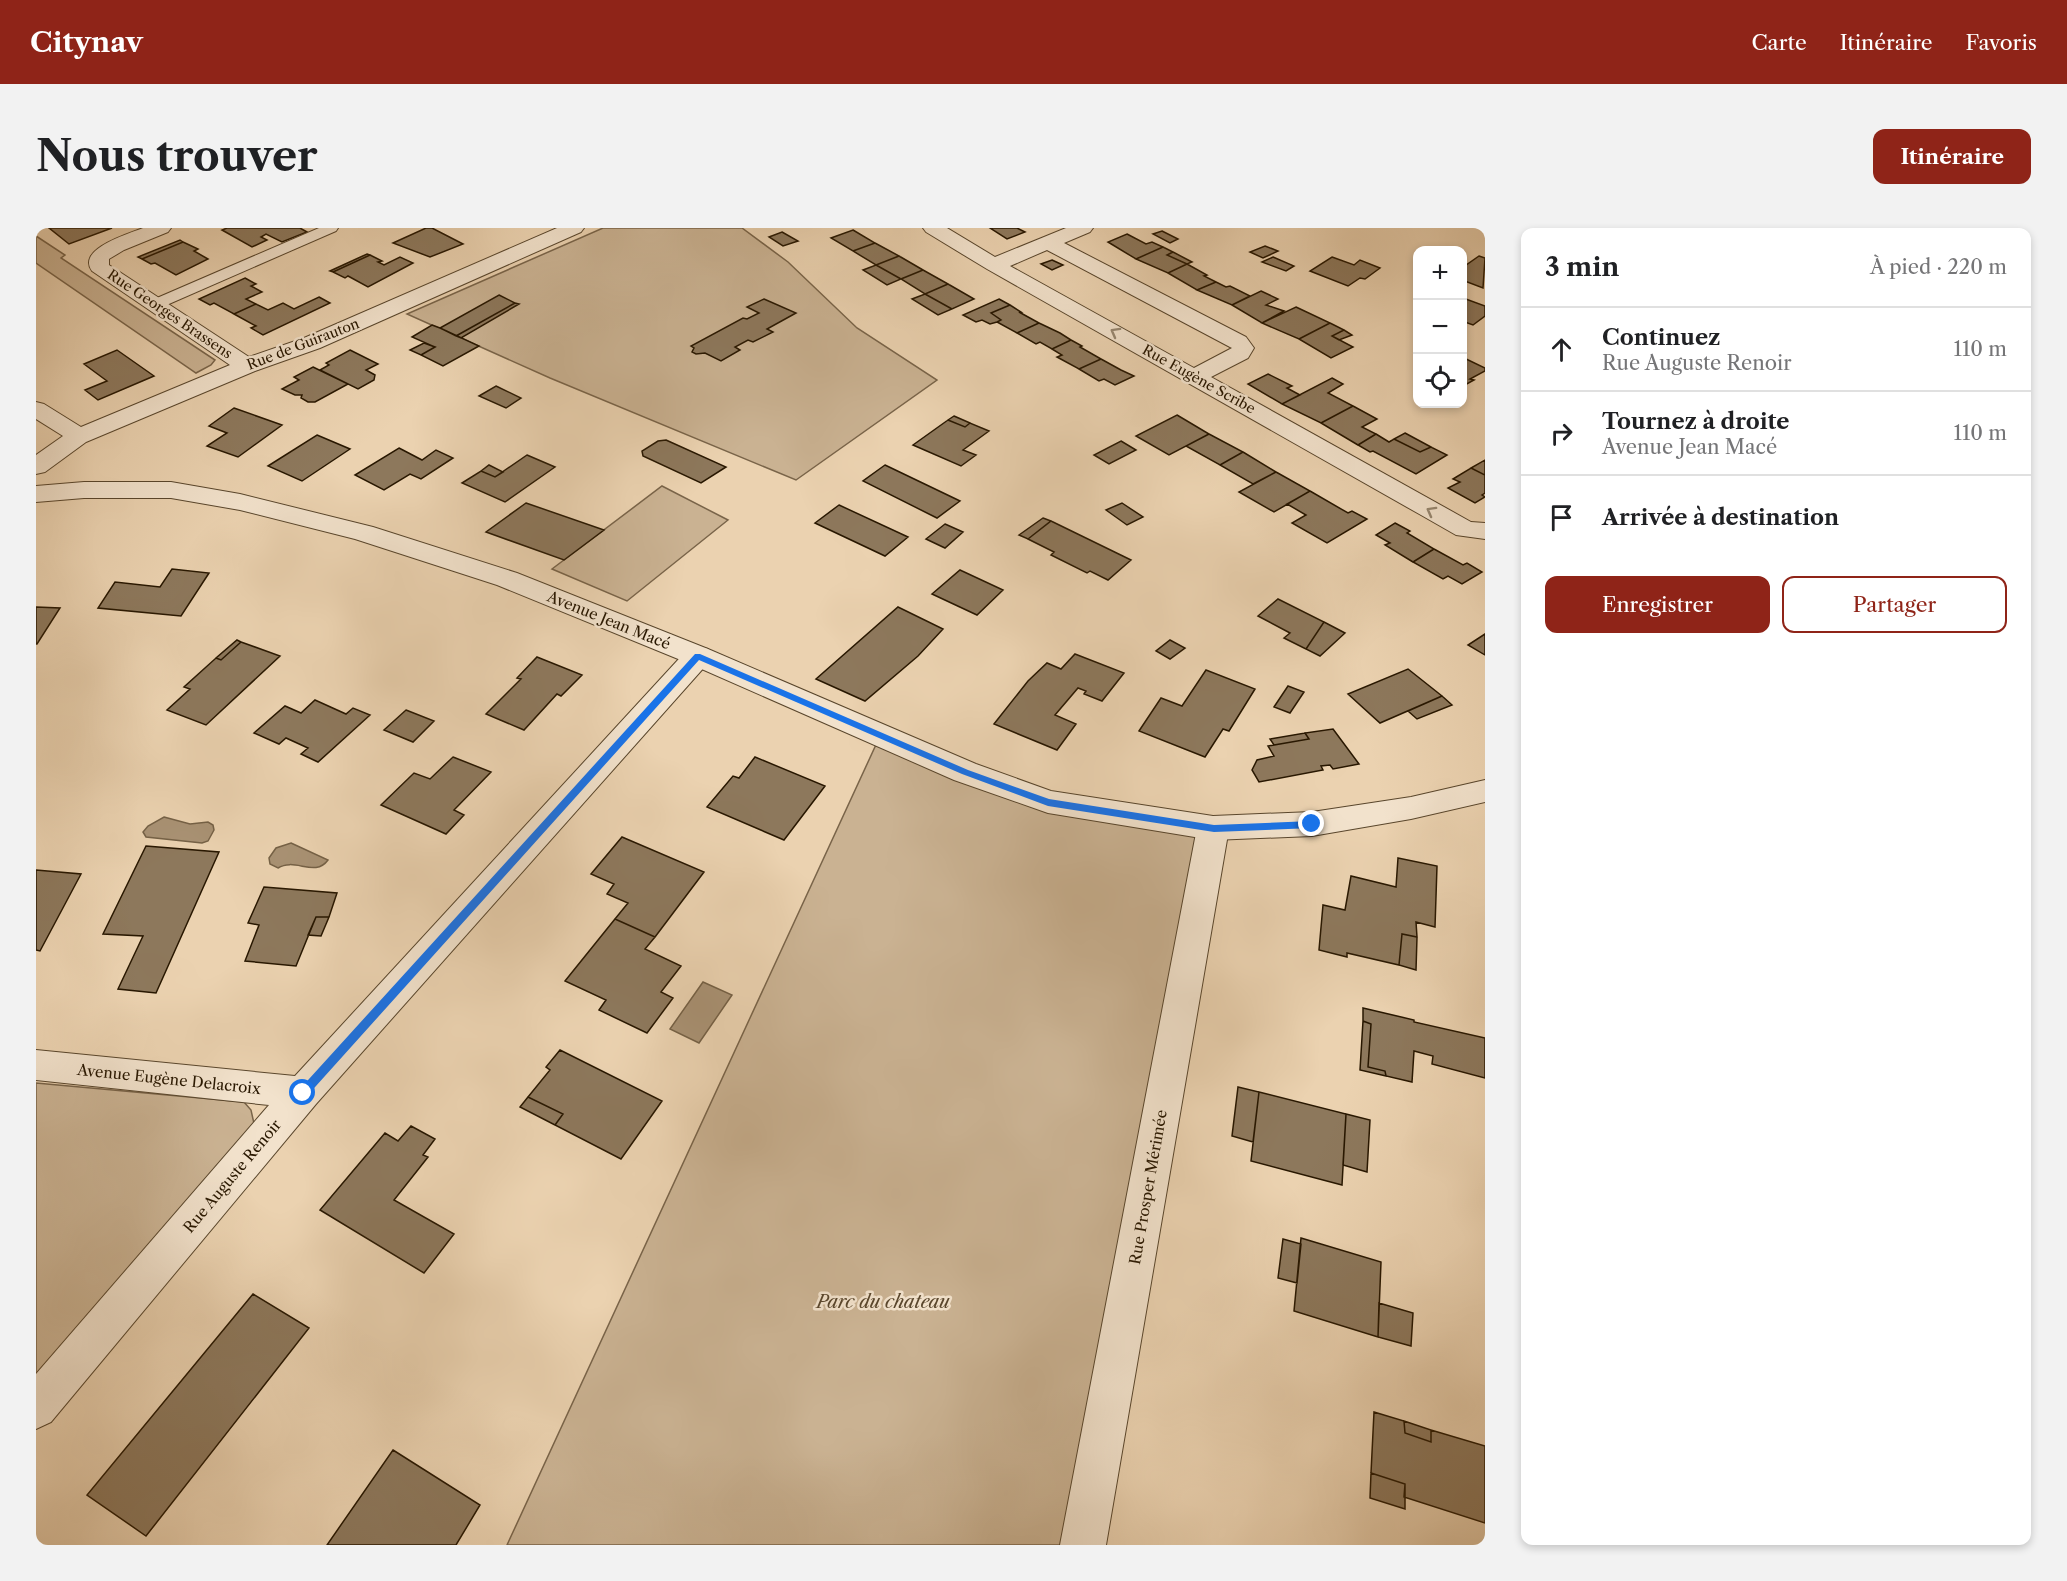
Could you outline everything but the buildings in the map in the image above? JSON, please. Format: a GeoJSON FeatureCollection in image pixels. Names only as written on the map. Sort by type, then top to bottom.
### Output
{"type":"FeatureCollection","features":[{"type":"Feature","properties":{"kind":"street","name":"Rue Georges Brassens"},"geometry":{"type":"LineString","coordinates":[[161,228],[99,256],[99,267],[247,366]]}},
{"type":"Feature","properties":{"kind":"street","name":"Rue de Guirauton"},"geometry":{"type":"LineString","coordinates":[[36,466],[77,437],[247,366],[312,343],[574,228]]}},
{"type":"Feature","properties":{"kind":"street","name":"Rue Eugène Scribe"},"geometry":{"type":"LineString","coordinates":[[933,228],[994,265],[1478,534]]}},
{"type":"Feature","properties":{"kind":"street"},"geometry":{"type":"LineString","coordinates":[[994,265],[1083,228]]}},
{"type":"Feature","properties":{"kind":"street"},"geometry":{"type":"LineString","coordinates":[[1048,243],[1238,342],[1243,348],[1240,353],[1194,377]]}},
{"type":"Feature","properties":{"kind":"street"},"geometry":{"type":"LineString","coordinates":[[36,409],[70,429],[77,437]]}},
{"type":"Feature","properties":{"kind":"street","name":"Avenue Jean Macé"},"geometry":{"type":"LineString","coordinates":[[36,494],[84,490],[171,490],[251,505],[364,532],[507,579],[698,656],[965,772],[1048,802],[1214,828],[1312,824],[1411,808],[1485,791]]}},
{"type":"Feature","properties":{"kind":"street","name":"Rue Auguste Renoir"},"geometry":{"type":"LineString","coordinates":[[36,1407],[303,1093],[698,656]]}},
{"type":"Feature","properties":{"kind":"street","name":"Rue Prosper Mérimée"},"geometry":{"type":"LineString","coordinates":[[1083,1545],[1214,828]]}},
{"type":"Feature","properties":{"kind":"street","name":"Avenue Eugène Delacroix"},"geometry":{"type":"LineString","coordinates":[[36,1065],[303,1093]]}},
{"type":"Feature","properties":{"kind":"lane"},"geometry":{"type":"LineString","coordinates":[[156,304],[331,228]]}},
{"type":"Feature","properties":{"kind":"green space"},"geometry":{"type":"Polygon","coordinates":[[[603,228],[742,228],[788,262],[857,328],[937,380],[796,480],[550,378],[407,314],[603,228]]]}},
{"type":"Feature","properties":{"kind":"green space"},"geometry":{"type":"Polygon","coordinates":[[[36,236],[65,255],[61,258],[215,360],[211,365],[196,373],[36,263],[36,236]]]}},
{"type":"Feature","properties":{"kind":"green space"},"geometry":{"type":"Polygon","coordinates":[[[662,486],[728,520],[627,601],[552,569],[662,486]]]}},
{"type":"Feature","properties":{"kind":"green space","name":"Parc du chateau"},"geometry":{"type":"Polygon","coordinates":[[[880,736],[965,772],[1213,828],[1083,1545],[507,1545],[880,736]]]}},
{"type":"Feature","properties":{"kind":"green space"},"geometry":{"type":"Polygon","coordinates":[[[36,1083],[244,1102],[251,1110],[255,1128],[36,1380],[36,1083]]]}},
{"type":"Feature","properties":{"kind":"shaded area"},"geometry":{"type":"Polygon","coordinates":[[[164,817],[190,824],[208,822],[213,825],[214,830],[208,841],[202,843],[146,837],[143,832],[148,826],[164,817]]]}},
{"type":"Feature","properties":{"kind":"shaded area"},"geometry":{"type":"Polygon","coordinates":[[[291,843],[328,860],[323,865],[311,868],[284,865],[278,868],[270,864],[269,858],[276,848],[291,843]]]}},
{"type":"Feature","properties":{"kind":"shaded area"},"geometry":{"type":"Polygon","coordinates":[[[703,982],[732,995],[699,1043],[670,1029],[703,982]]]}},
{"type":"Feature","properties":{"kind":"route"},"geometry":{"type":"LineString","coordinates":[[303,1093],[698,656],[965,772],[1048,802],[1214,828],[1312,824]]}}]}
